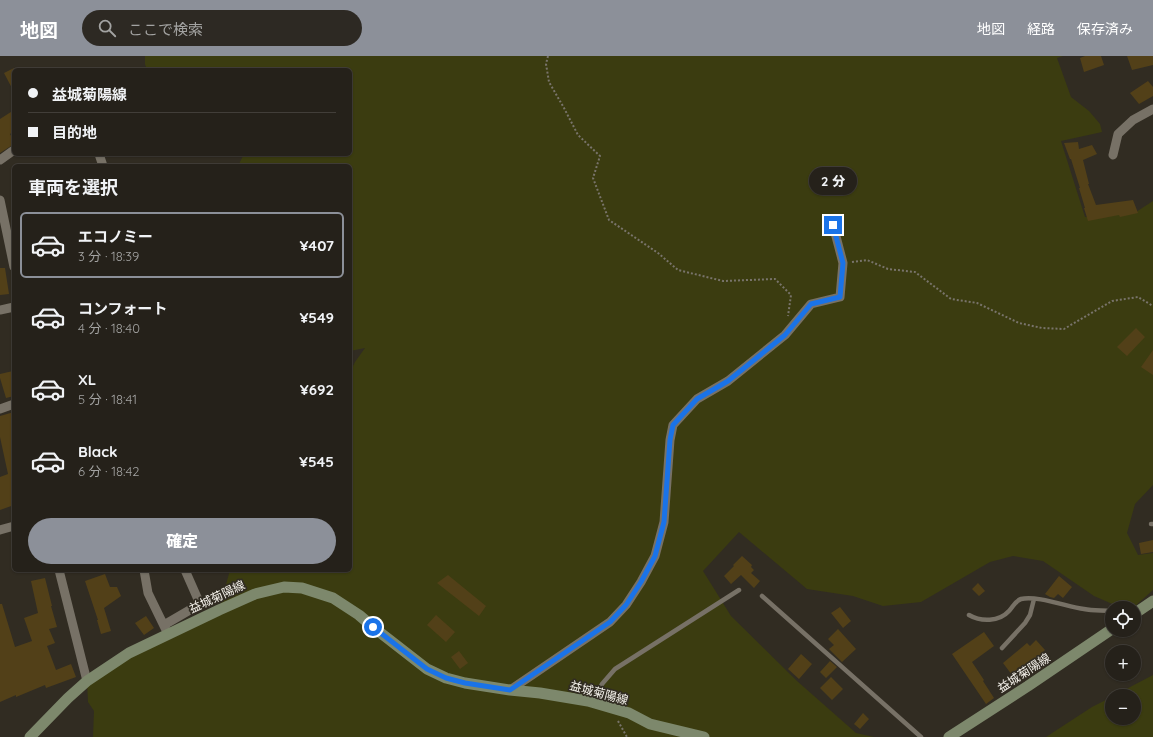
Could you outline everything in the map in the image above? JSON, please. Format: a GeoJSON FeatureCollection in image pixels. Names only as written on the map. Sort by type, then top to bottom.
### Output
{"type":"FeatureCollection","features":[{"type":"Feature","properties":{"kind":"main road","name":"益城菊陽線"},"geometry":{"type":"LineString","coordinates":[[30,737],[87,681],[166,630],[255,594],[284,587],[302,588],[333,598],[359,615],[427,669],[446,678],[465,683],[593,702],[611,709],[629,713],[650,724],[704,737]]}},
{"type":"Feature","properties":{"kind":"main road"},"geometry":{"type":"LineString","coordinates":[[1141,609],[1153,601]]}},
{"type":"Feature","properties":{"kind":"main road","name":"益城菊陽線"},"geometry":{"type":"LineString","coordinates":[[949,737],[1059,666],[1105,634]]}},
{"type":"Feature","properties":{"kind":"street"},"geometry":{"type":"LineString","coordinates":[[1113,155],[1118,134],[1134,120],[1153,109]]}},
{"type":"Feature","properties":{"kind":"street"},"geometry":{"type":"LineString","coordinates":[[0,160],[12,151]]}},
{"type":"Feature","properties":{"kind":"street"},"geometry":{"type":"LineString","coordinates":[[0,200],[12,258]]}},
{"type":"Feature","properties":{"kind":"street"},"geometry":{"type":"LineString","coordinates":[[510,690],[610,622],[626,605],[652,562],[657,549],[664,522],[670,440],[673,425],[697,399],[728,381],[785,335],[811,304],[840,297],[843,263],[833,225]]}},
{"type":"Feature","properties":{"kind":"street"},"geometry":{"type":"LineString","coordinates":[[0,310],[12,307]]}},
{"type":"Feature","properties":{"kind":"street"},"geometry":{"type":"LineString","coordinates":[[0,409],[12,405]]}},
{"type":"Feature","properties":{"kind":"street"},"geometry":{"type":"LineString","coordinates":[[0,530],[12,527]]}},
{"type":"Feature","properties":{"kind":"street"},"geometry":{"type":"LineString","coordinates":[[59,572],[87,681]]}},
{"type":"Feature","properties":{"kind":"street"},"geometry":{"type":"LineString","coordinates":[[144,572],[148,593],[166,630],[200,604],[186,572]]}},
{"type":"Feature","properties":{"kind":"lane"},"geometry":{"type":"LineString","coordinates":[[593,702],[602,684],[615,669],[739,590]]}},
{"type":"Feature","properties":{"kind":"lane"},"geometry":{"type":"LineString","coordinates":[[762,596],[921,737]]}},
{"type":"Feature","properties":{"kind":"lane"},"geometry":{"type":"LineString","coordinates":[[969,615],[978,620],[993,619],[1008,613],[1016,601],[1022,599],[1034,599],[1086,610],[1105,611]]}},
{"type":"Feature","properties":{"kind":"lane"},"geometry":{"type":"LineString","coordinates":[[1002,648],[1025,623],[1030,615],[1034,599]]}},
{"type":"Feature","properties":{"kind":"path"},"geometry":{"type":"LineString","coordinates":[[548,56],[546,64],[549,82],[578,135],[600,156],[593,178],[609,220],[658,253],[678,270],[723,281],[775,279],[791,295],[785,335]]}},
{"type":"Feature","properties":{"kind":"path"},"geometry":{"type":"LineString","coordinates":[[843,263],[867,260],[888,269],[915,272],[951,299],[976,303],[1019,323],[1042,328],[1064,328],[1112,301],[1138,297],[1153,306]]}},
{"type":"Feature","properties":{"kind":"path"},"geometry":{"type":"LineString","coordinates":[[611,709],[627,737]]}},
{"type":"Feature","properties":{"kind":"shaded area"},"geometry":{"type":"Polygon","coordinates":[[[145,56],[1063,56],[1057,58],[1071,97],[1089,111],[1100,124],[1102,132],[1061,141],[1085,217],[1136,212],[1153,201],[1153,485],[1135,504],[1127,533],[1138,555],[1153,553],[1153,590],[1141,601],[1106,601],[1094,596],[1043,561],[1013,556],[990,562],[921,602],[883,606],[853,596],[807,589],[739,532],[703,571],[731,616],[797,681],[856,733],[874,737],[93,737],[94,711],[88,702],[87,681],[219,610],[229,572],[352,572],[352,369],[365,348],[352,351],[352,164],[239,164],[243,156],[352,156],[352,68],[146,68],[145,56]]]}},
{"type":"Feature","properties":{"kind":"shaded area"},"geometry":{"type":"Polygon","coordinates":[[[1153,675],[1153,737],[1046,737],[1092,707],[1105,700],[1105,725],[1141,725],[1141,689],[1126,689],[1153,675]]]}},
{"type":"Feature","properties":{"kind":"building"},"geometry":{"type":"Polygon","coordinates":[[[1085,56],[1101,56],[1104,65],[1084,72],[1080,58],[1085,56]]]}},
{"type":"Feature","properties":{"kind":"building"},"geometry":{"type":"Polygon","coordinates":[[[1127,56],[1153,56],[1153,65],[1132,70],[1127,56]]]}},
{"type":"Feature","properties":{"kind":"building"},"geometry":{"type":"Polygon","coordinates":[[[12,69],[12,88],[4,73],[12,69]]]}},
{"type":"Feature","properties":{"kind":"building"},"geometry":{"type":"Polygon","coordinates":[[[1148,81],[1153,87],[1153,96],[1139,104],[1130,93],[1148,81]]]}},
{"type":"Feature","properties":{"kind":"building"},"geometry":{"type":"Polygon","coordinates":[[[12,111],[12,132],[10,134],[12,138],[12,145],[0,153],[0,119],[12,111]]]}},
{"type":"Feature","properties":{"kind":"building"},"geometry":{"type":"Polygon","coordinates":[[[1078,142],[1079,149],[1092,145],[1097,154],[1083,160],[1088,184],[1096,205],[1133,200],[1138,213],[1088,221],[1080,188],[1071,159],[1064,143],[1078,142]]]}},
{"type":"Feature","properties":{"kind":"building"},"geometry":{"type":"Polygon","coordinates":[[[0,268],[5,268],[9,294],[0,295],[0,268]]]}},
{"type":"Feature","properties":{"kind":"building"},"geometry":{"type":"Polygon","coordinates":[[[1136,328],[1145,337],[1127,356],[1117,347],[1136,328]]]}},
{"type":"Feature","properties":{"kind":"building"},"geometry":{"type":"Polygon","coordinates":[[[1153,350],[1153,375],[1141,367],[1153,350]]]}},
{"type":"Feature","properties":{"kind":"building"},"geometry":{"type":"Polygon","coordinates":[[[12,371],[12,396],[6,398],[0,374],[12,371]]]}},
{"type":"Feature","properties":{"kind":"building"},"geometry":{"type":"Polygon","coordinates":[[[12,413],[12,506],[0,510],[0,477],[8,474],[0,437],[0,416],[12,413]]]}},
{"type":"Feature","properties":{"kind":"building"},"geometry":{"type":"Polygon","coordinates":[[[1153,540],[1153,552],[1141,554],[1139,543],[1153,540]]]}},
{"type":"Feature","properties":{"kind":"building"},"geometry":{"type":"Polygon","coordinates":[[[742,556],[752,565],[751,567],[754,570],[751,573],[760,581],[754,588],[741,575],[731,584],[724,576],[742,556]]]}},
{"type":"Feature","properties":{"kind":"building"},"geometry":{"type":"Polygon","coordinates":[[[105,574],[110,587],[117,587],[121,596],[104,608],[111,631],[101,634],[85,581],[105,574]]]}},
{"type":"Feature","properties":{"kind":"building"},"geometry":{"type":"Polygon","coordinates":[[[448,575],[486,606],[479,616],[437,583],[448,575]]]}},
{"type":"Feature","properties":{"kind":"building"},"geometry":{"type":"Polygon","coordinates":[[[1059,576],[1072,587],[1063,598],[1058,594],[1054,598],[1050,597],[1045,594],[1059,576]]]}},
{"type":"Feature","properties":{"kind":"building"},"geometry":{"type":"Polygon","coordinates":[[[45,578],[57,627],[49,629],[55,643],[47,646],[56,670],[71,664],[76,677],[46,688],[45,685],[0,702],[0,604],[2,604],[15,647],[32,641],[24,618],[38,613],[31,581],[45,578]]]}},
{"type":"Feature","properties":{"kind":"building"},"geometry":{"type":"Polygon","coordinates":[[[978,583],[985,591],[979,596],[972,589],[978,583]]]}},
{"type":"Feature","properties":{"kind":"building"},"geometry":{"type":"Polygon","coordinates":[[[840,607],[851,621],[843,628],[831,613],[840,607]]]}},
{"type":"Feature","properties":{"kind":"building"},"geometry":{"type":"Polygon","coordinates":[[[436,615],[455,632],[446,642],[427,625],[436,615]]]}},
{"type":"Feature","properties":{"kind":"building"},"geometry":{"type":"Polygon","coordinates":[[[146,616],[154,628],[144,635],[135,623],[146,616]]]}},
{"type":"Feature","properties":{"kind":"building"},"geometry":{"type":"Polygon","coordinates":[[[838,629],[856,649],[842,662],[829,649],[834,645],[828,639],[838,629]]]}},
{"type":"Feature","properties":{"kind":"building"},"geometry":{"type":"Polygon","coordinates":[[[984,632],[994,646],[972,662],[994,698],[986,704],[952,654],[984,632]]]}},
{"type":"Feature","properties":{"kind":"building"},"geometry":{"type":"Polygon","coordinates":[[[1036,640],[1045,650],[1039,656],[1046,666],[1035,673],[1030,667],[1015,679],[1003,663],[1027,643],[1030,646],[1036,640]]]}},
{"type":"Feature","properties":{"kind":"building"},"geometry":{"type":"Polygon","coordinates":[[[459,651],[468,663],[460,669],[451,657],[459,651]]]}},
{"type":"Feature","properties":{"kind":"building"},"geometry":{"type":"Polygon","coordinates":[[[801,654],[812,664],[799,679],[788,669],[801,654]]]}},
{"type":"Feature","properties":{"kind":"building"},"geometry":{"type":"Polygon","coordinates":[[[830,661],[837,667],[826,678],[820,672],[830,661]]]}},
{"type":"Feature","properties":{"kind":"building"},"geometry":{"type":"Polygon","coordinates":[[[831,677],[843,689],[832,700],[820,688],[831,677]]]}},
{"type":"Feature","properties":{"kind":"building"},"geometry":{"type":"Polygon","coordinates":[[[863,713],[869,719],[860,729],[854,724],[863,713]]]}},
{"type":"Feature","properties":{"kind":"route"},"geometry":{"type":"LineString","coordinates":[[373,627],[427,669],[446,678],[465,683],[510,690],[610,622],[626,605],[655,556],[664,522],[670,440],[673,425],[697,399],[728,381],[785,335],[811,304],[840,297],[843,263],[833,225]]}}]}
